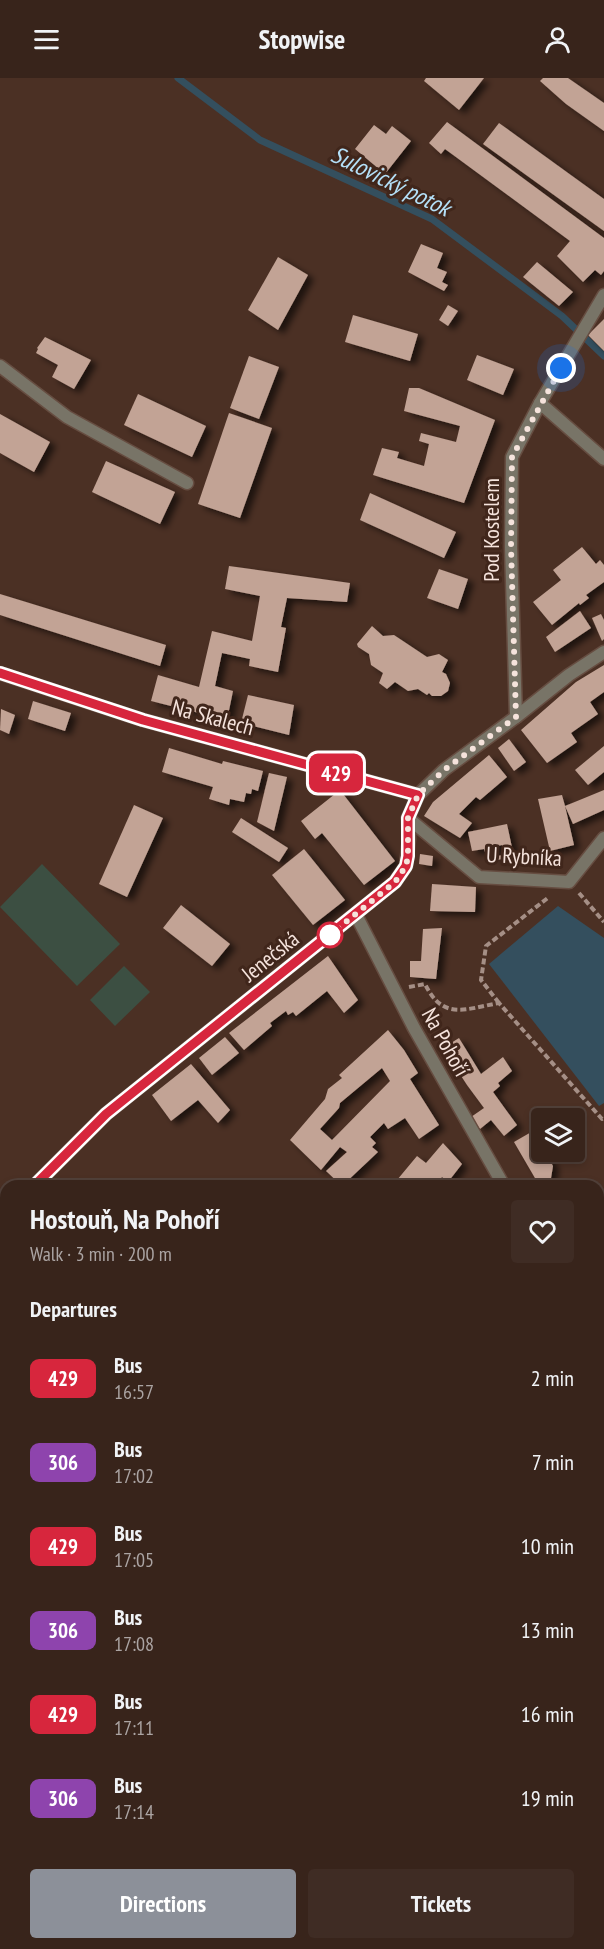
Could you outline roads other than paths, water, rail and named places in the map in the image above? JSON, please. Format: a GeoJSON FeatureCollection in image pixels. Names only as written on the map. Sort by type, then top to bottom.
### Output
{"type":"FeatureCollection","features":[{"type":"Feature","properties":{"kind":"street","name":"Pod Kostelem"},"geometry":{"type":"LineString","coordinates":[[516,717],[511,547],[512,457],[540,404],[604,296]]}},
{"type":"Feature","properties":{"kind":"street"},"geometry":{"type":"LineString","coordinates":[[0,366],[67,417],[187,483]]}},
{"type":"Feature","properties":{"kind":"street"},"geometry":{"type":"LineString","coordinates":[[540,404],[604,459]]}},
{"type":"Feature","properties":{"kind":"street","name":"Jenečská"},"geometry":{"type":"LineString","coordinates":[[40,1180],[106,1114],[395,882],[406,866],[409,848],[408,818],[418,795],[444,770],[569,675],[604,652]]}},
{"type":"Feature","properties":{"kind":"street","name":"Na Skalech"},"geometry":{"type":"LineString","coordinates":[[0,673],[143,720],[418,795]]}},
{"type":"Feature","properties":{"kind":"street","name":"U Rybníka"},"geometry":{"type":"LineString","coordinates":[[408,818],[479,877],[569,882],[604,838]]}},
{"type":"Feature","properties":{"kind":"street","name":"Na Pohoří"},"geometry":{"type":"LineString","coordinates":[[356,915],[394,990],[501,1180]]}},
{"type":"Feature","properties":{"kind":"water"},"geometry":{"type":"Polygon","coordinates":[[[558,906],[604,938],[604,1103],[599,1106],[489,964],[558,906]]]}},
{"type":"Feature","properties":{"kind":"waterway","name":"Sulovický potok"},"geometry":{"type":"LineString","coordinates":[[178,78],[260,140],[432,219],[562,316],[604,356]]}}]}
